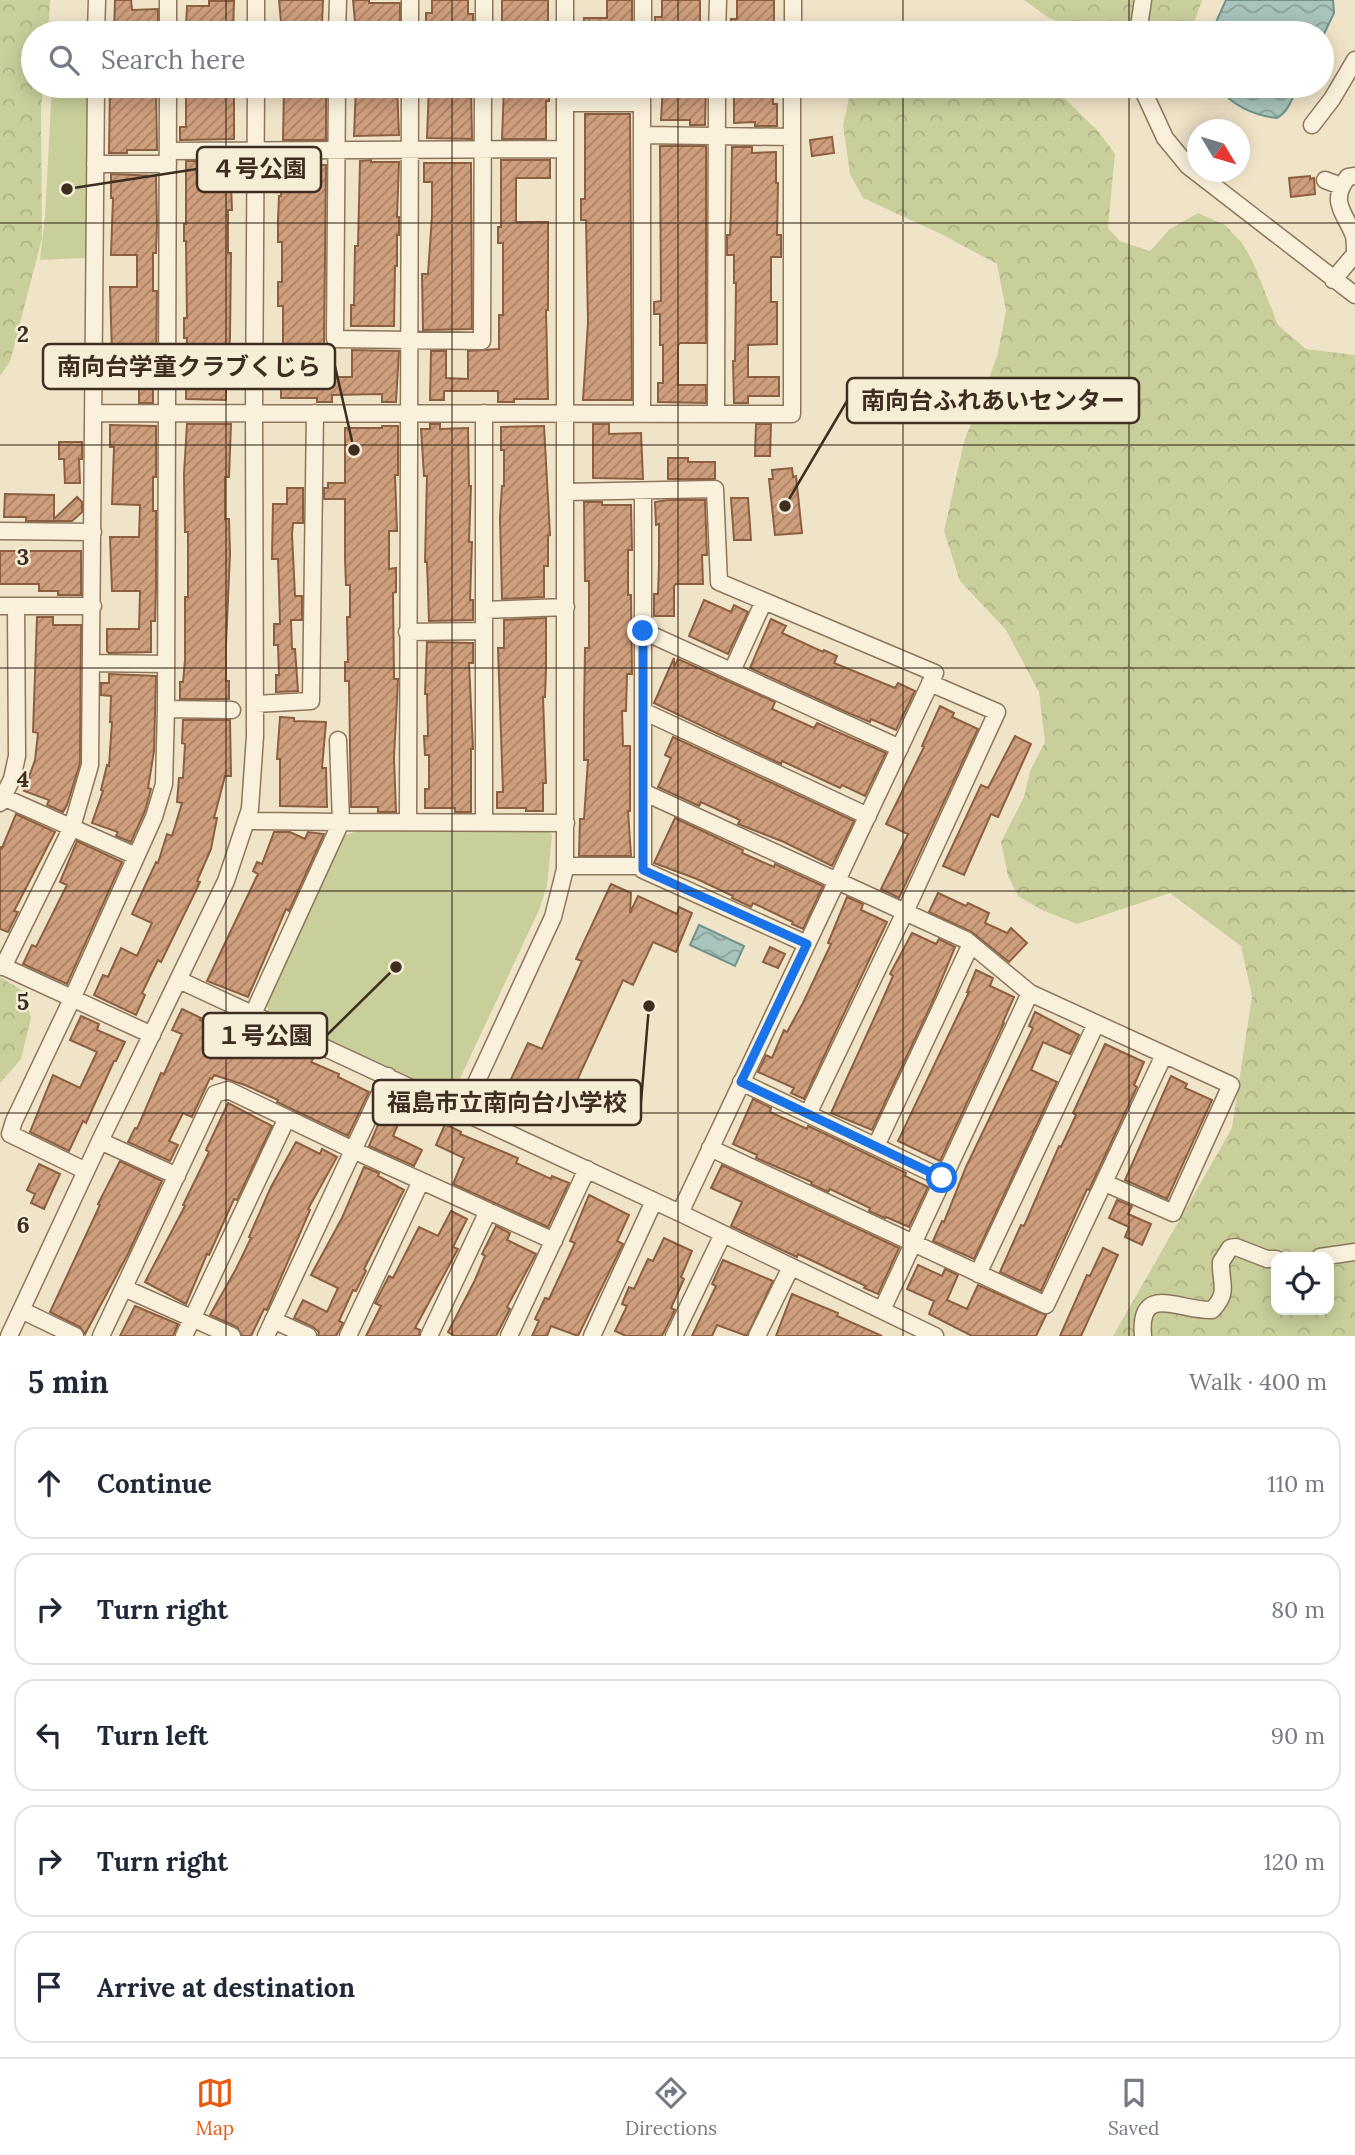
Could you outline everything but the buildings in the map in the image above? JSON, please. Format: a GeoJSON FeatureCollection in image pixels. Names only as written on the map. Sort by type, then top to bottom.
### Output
{"type":"FeatureCollection","features":[{"type":"Feature","properties":{"kind":"street"},"geometry":{"type":"LineString","coordinates":[[96,21],[97,0]]}},
{"type":"Feature","properties":{"kind":"street"},"geometry":{"type":"LineString","coordinates":[[168,0],[168,21]]}},
{"type":"Feature","properties":{"kind":"street"},"geometry":{"type":"LineString","coordinates":[[256,0],[256,21]]}},
{"type":"Feature","properties":{"kind":"street"},"geometry":{"type":"LineString","coordinates":[[338,0],[338,21]]}},
{"type":"Feature","properties":{"kind":"street"},"geometry":{"type":"LineString","coordinates":[[410,0],[410,21]]}},
{"type":"Feature","properties":{"kind":"street"},"geometry":{"type":"LineString","coordinates":[[484,0],[484,21]]}},
{"type":"Feature","properties":{"kind":"street"},"geometry":{"type":"LineString","coordinates":[[565,0],[565,21]]}},
{"type":"Feature","properties":{"kind":"street"},"geometry":{"type":"LineString","coordinates":[[642,21],[643,0]]}},
{"type":"Feature","properties":{"kind":"street"},"geometry":{"type":"LineString","coordinates":[[718,0],[718,21]]}},
{"type":"Feature","properties":{"kind":"street"},"geometry":{"type":"LineString","coordinates":[[793,0],[793,21]]}},
{"type":"Feature","properties":{"kind":"street"},"geometry":{"type":"LineString","coordinates":[[1140,21],[1143,0]]}},
{"type":"Feature","properties":{"kind":"street"},"geometry":{"type":"LineString","coordinates":[[1334,96],[1355,60]]}},
{"type":"Feature","properties":{"kind":"street"},"geometry":{"type":"LineString","coordinates":[[96,98],[90,765],[72,827],[1,966],[152,1035]]}},
{"type":"Feature","properties":{"kind":"street"},"geometry":{"type":"LineString","coordinates":[[86,1171],[10,1134],[154,817],[164,784],[168,98]]}},
{"type":"Feature","properties":{"kind":"street"},"geometry":{"type":"LineString","coordinates":[[9,1336],[226,881],[246,821],[252,789],[255,704],[256,98]]}},
{"type":"Feature","properties":{"kind":"street"},"geometry":{"type":"LineString","coordinates":[[337,98],[335,339],[408,341],[482,341],[483,98]]}},
{"type":"Feature","properties":{"kind":"street"},"geometry":{"type":"LineString","coordinates":[[408,821],[407,413],[410,98]]}},
{"type":"Feature","properties":{"kind":"street"},"geometry":{"type":"LineString","coordinates":[[463,1111],[553,917],[561,893],[565,866],[565,98]]}},
{"type":"Feature","properties":{"kind":"street"},"geometry":{"type":"LineString","coordinates":[[642,98],[642,414]]}},
{"type":"Feature","properties":{"kind":"street"},"geometry":{"type":"LineString","coordinates":[[716,414],[717,98]]}},
{"type":"Feature","properties":{"kind":"street"},"geometry":{"type":"LineString","coordinates":[[93,413],[792,414],[792,98]]}},
{"type":"Feature","properties":{"kind":"street"},"geometry":{"type":"LineString","coordinates":[[1147,98],[1165,138],[1188,166],[1355,295]]}},
{"type":"Feature","properties":{"kind":"street"},"geometry":{"type":"LineString","coordinates":[[1312,125],[1333,98]]}},
{"type":"Feature","properties":{"kind":"street"},"geometry":{"type":"LineString","coordinates":[[565,103],[642,103]]}},
{"type":"Feature","properties":{"kind":"street"},"geometry":{"type":"LineString","coordinates":[[642,135],[792,136]]}},
{"type":"Feature","properties":{"kind":"street"},"geometry":{"type":"LineString","coordinates":[[95,164],[256,149],[565,149]]}},
{"type":"Feature","properties":{"kind":"street"},"geometry":{"type":"LineString","coordinates":[[1325,180],[1348,181],[1340,205],[1342,216],[1354,237],[1355,254],[1333,280]]}},
{"type":"Feature","properties":{"kind":"street"},"geometry":{"type":"LineString","coordinates":[[255,704],[311,701],[315,413]]}},
{"type":"Feature","properties":{"kind":"street"},"geometry":{"type":"LineString","coordinates":[[484,413],[484,822]]}},
{"type":"Feature","properties":{"kind":"street"},"geometry":{"type":"LineString","coordinates":[[565,492],[715,489],[719,582],[935,673],[680,1213]]}},
{"type":"Feature","properties":{"kind":"street"},"geometry":{"type":"LineString","coordinates":[[643,491],[643,870],[807,944]]}},
{"type":"Feature","properties":{"kind":"street"},"geometry":{"type":"LineString","coordinates":[[0,531],[93,531]]}},
{"type":"Feature","properties":{"kind":"street"},"geometry":{"type":"LineString","coordinates":[[732,671],[764,601]]}},
{"type":"Feature","properties":{"kind":"street"},"geometry":{"type":"LineString","coordinates":[[93,606],[8,606],[17,755],[12,779],[2,800],[136,856]]}},
{"type":"Feature","properties":{"kind":"street"},"geometry":{"type":"LineString","coordinates":[[484,610],[566,607]]}},
{"type":"Feature","properties":{"kind":"street"},"geometry":{"type":"LineString","coordinates":[[407,632],[484,631]]}},
{"type":"Feature","properties":{"kind":"street"},"geometry":{"type":"LineString","coordinates":[[643,631],[900,748]]}},
{"type":"Feature","properties":{"kind":"street"},"geometry":{"type":"LineString","coordinates":[[91,663],[166,664]]}},
{"type":"Feature","properties":{"kind":"street"},"geometry":{"type":"LineString","coordinates":[[808,1114],[905,912],[996,712],[930,683]]}},
{"type":"Feature","properties":{"kind":"street"},"geometry":{"type":"LineString","coordinates":[[166,709],[232,709]]}},
{"type":"Feature","properties":{"kind":"street"},"geometry":{"type":"LineString","coordinates":[[643,711],[868,816]]}},
{"type":"Feature","properties":{"kind":"street"},"geometry":{"type":"LineString","coordinates":[[253,1014],[341,822],[338,740]]}},
{"type":"Feature","properties":{"kind":"street"},"geometry":{"type":"LineString","coordinates":[[643,792],[971,944],[1030,993],[1231,1086],[1173,1213],[1105,1183]]}},
{"type":"Feature","properties":{"kind":"street"},"geometry":{"type":"LineString","coordinates":[[246,821],[566,823]]}},
{"type":"Feature","properties":{"kind":"street"},"geometry":{"type":"LineString","coordinates":[[565,866],[643,866]]}},
{"type":"Feature","properties":{"kind":"street"},"geometry":{"type":"LineString","coordinates":[[876,1146],[971,944]]}},
{"type":"Feature","properties":{"kind":"street"},"geometry":{"type":"LineString","coordinates":[[178,980],[680,1213],[882,1310],[925,1334]]}},
{"type":"Feature","properties":{"kind":"street"},"geometry":{"type":"LineString","coordinates":[[882,1310],[1030,993]]}},
{"type":"Feature","properties":{"kind":"street"},"geometry":{"type":"LineString","coordinates":[[978,1274],[1096,1024]]}},
{"type":"Feature","properties":{"kind":"street"},"geometry":{"type":"LineString","coordinates":[[710,1148],[1046,1305],[1164,1055]]}},
{"type":"Feature","properties":{"kind":"street"},"geometry":{"type":"LineString","coordinates":[[266,1336],[388,1076]]}},
{"type":"Feature","properties":{"kind":"street"},"geometry":{"type":"LineString","coordinates":[[741,1082],[942,1178]]}},
{"type":"Feature","properties":{"kind":"street"},"geometry":{"type":"LineString","coordinates":[[101,1336],[215,1094],[228,1090],[554,1241]]}},
{"type":"Feature","properties":{"kind":"street"},"geometry":{"type":"LineString","coordinates":[[184,1336],[287,1118]]}},
{"type":"Feature","properties":{"kind":"street"},"geometry":{"type":"LineString","coordinates":[[100,1141],[177,1175]]}},
{"type":"Feature","properties":{"kind":"street"},"geometry":{"type":"LineString","coordinates":[[509,1336],[587,1169]]}},
{"type":"Feature","properties":{"kind":"street"},"geometry":{"type":"LineString","coordinates":[[348,1336],[421,1181]]}},
{"type":"Feature","properties":{"kind":"street"},"geometry":{"type":"LineString","coordinates":[[592,1336],[654,1201]]}},
{"type":"Feature","properties":{"kind":"street"},"geometry":{"type":"LineString","coordinates":[[429,1336],[488,1211]]}},
{"type":"Feature","properties":{"kind":"street"},"geometry":{"type":"LineString","coordinates":[[674,1336],[723,1234]]}},
{"type":"Feature","properties":{"kind":"street"},"geometry":{"type":"LineString","coordinates":[[1143,1336],[1144,1314],[1155,1303],[1166,1302],[1212,1310],[1220,1302],[1224,1291],[1221,1262],[1230,1248],[1236,1247],[1271,1259]]}},
{"type":"Feature","properties":{"kind":"street"},"geometry":{"type":"LineString","coordinates":[[1334,1255],[1355,1252]]}},
{"type":"Feature","properties":{"kind":"street"},"geometry":{"type":"LineString","coordinates":[[757,1336],[791,1267]]}},
{"type":"Feature","properties":{"kind":"street"},"geometry":{"type":"LineString","coordinates":[[124,1287],[232,1336]]}},
{"type":"Feature","properties":{"kind":"street"},"geometry":{"type":"LineString","coordinates":[[21,1310],[75,1336]]}},
{"type":"Feature","properties":{"kind":"street"},"geometry":{"type":"LineString","coordinates":[[273,1320],[308,1336]]}},
{"type":"Feature","properties":{"kind":"green space"},"geometry":{"type":"Polygon","coordinates":[[[0,0],[50,0],[49,21],[21,21],[21,98],[42,98],[42,238],[10,362],[0,376],[0,0]]]}},
{"type":"Feature","properties":{"kind":"green space"},"geometry":{"type":"Polygon","coordinates":[[[1024,0],[1202,0],[1195,21],[1058,21],[1024,0]]]}},
{"type":"Feature","properties":{"kind":"green space"},"geometry":{"type":"Polygon","coordinates":[[[51,98],[88,98],[85,258],[40,260],[51,98]]]}},
{"type":"Feature","properties":{"kind":"green space"},"geometry":{"type":"Polygon","coordinates":[[[849,98],[1064,98],[1098,131],[1115,154],[1108,228],[1120,241],[1150,251],[1170,229],[1198,213],[1225,225],[1242,243],[1253,262],[1278,325],[1306,349],[1355,355],[1355,1336],[1113,1336],[1232,1128],[1252,996],[1241,946],[1170,893],[1077,924],[1042,910],[1018,896],[1008,876],[1001,842],[1024,797],[1030,771],[1045,742],[1039,692],[1006,630],[960,581],[944,531],[964,442],[997,357],[1006,311],[997,264],[941,234],[863,198],[850,174],[843,125],[849,98]]]}},
{"type":"Feature","properties":{"kind":"green space"},"geometry":{"type":"Polygon","coordinates":[[[545,829],[552,835],[547,886],[539,910],[457,1085],[444,1092],[269,1013],[265,999],[335,847],[346,835],[360,830],[545,829]]]}},
{"type":"Feature","properties":{"kind":"green space"},"geometry":{"type":"Polygon","coordinates":[[[0,977],[23,991],[31,1018],[21,1059],[0,1083],[0,977]]]}},
{"type":"Feature","properties":{"kind":"water"},"geometry":{"type":"Polygon","coordinates":[[[1226,0],[1333,0],[1334,13],[1330,21],[1216,21],[1226,0]]]}},
{"type":"Feature","properties":{"kind":"water"},"geometry":{"type":"Polygon","coordinates":[[[1292,98],[1277,118],[1260,115],[1229,99],[1292,98]]]}},
{"type":"Feature","properties":{"kind":"water"},"geometry":{"type":"Polygon","coordinates":[[[699,925],[744,946],[735,966],[690,945],[699,925]]]}},
{"type":"Feature","properties":{"kind":"place","name":"４号公園"},"geometry":{"type":"Point","coordinates":[67,189]}},
{"type":"Feature","properties":{"kind":"place","name":"南向台学童クラブくじら"},"geometry":{"type":"Point","coordinates":[354,450]}},
{"type":"Feature","properties":{"kind":"place","name":"南向台ふれあいセンター"},"geometry":{"type":"Point","coordinates":[785,506]}},
{"type":"Feature","properties":{"kind":"place","name":"１号公園"},"geometry":{"type":"Point","coordinates":[396,967]}},
{"type":"Feature","properties":{"kind":"place","name":"福島市立南向台小学校"},"geometry":{"type":"Point","coordinates":[649,1006]}},
{"type":"Feature","properties":{"kind":"route"},"geometry":{"type":"LineString","coordinates":[[643,631],[643,870],[807,944],[741,1082],[942,1178]]}}]}
